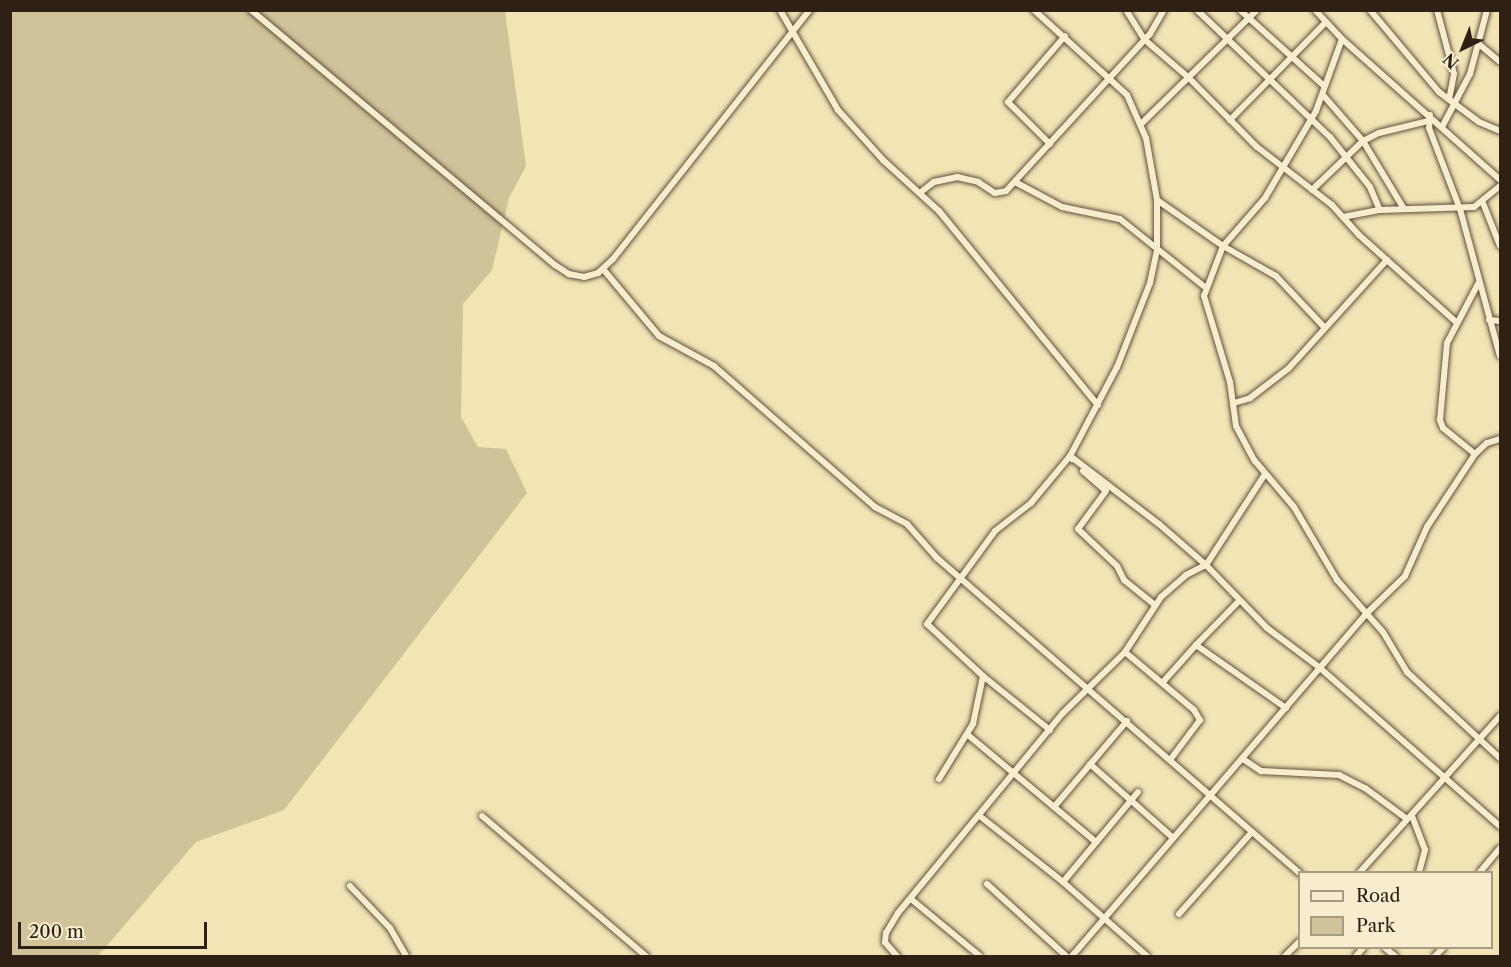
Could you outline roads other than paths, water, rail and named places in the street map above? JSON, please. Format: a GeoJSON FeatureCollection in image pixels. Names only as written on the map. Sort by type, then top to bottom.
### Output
{"type":"FeatureCollection","features":[{"type":"Feature","properties":{"kind":"street"},"geometry":{"type":"LineString","coordinates":[[251,10],[555,265],[576,276],[590,276],[603,269],[711,139],[810,10]]}},
{"type":"Feature","properties":{"kind":"street"},"geometry":{"type":"LineString","coordinates":[[780,10],[838,110],[883,160],[921,192],[1006,288],[1067,371],[1098,405]]}},
{"type":"Feature","properties":{"kind":"street"},"geometry":{"type":"LineString","coordinates":[[1034,10],[1111,77],[1127,95],[1142,123],[1158,200],[1157,250],[1150,283],[1098,405],[1070,456],[1031,502],[995,531],[927,624],[983,676],[1050,730]]}},
{"type":"Feature","properties":{"kind":"street"},"geometry":{"type":"LineString","coordinates":[[1126,10],[1144,40],[1188,77],[1230,120],[1343,217],[1456,322]]}},
{"type":"Feature","properties":{"kind":"street"},"geometry":{"type":"LineString","coordinates":[[921,192],[934,182],[957,177],[1000,194],[1015,182],[1144,40],[1164,10]]}},
{"type":"Feature","properties":{"kind":"street"},"geometry":{"type":"LineString","coordinates":[[1197,10],[1311,119],[1370,187],[1380,210]]}},
{"type":"Feature","properties":{"kind":"street"},"geometry":{"type":"LineString","coordinates":[[1240,10],[1290,59],[1324,86]]}},
{"type":"Feature","properties":{"kind":"street"},"geometry":{"type":"LineString","coordinates":[[1142,123],[1257,10]]}},
{"type":"Feature","properties":{"kind":"street"},"geometry":{"type":"LineString","coordinates":[[1370,10],[1417,70],[1451,102],[1500,131]]}},
{"type":"Feature","properties":{"kind":"street"},"geometry":{"type":"LineString","coordinates":[[1437,10],[1454,74],[1451,102]]}},
{"type":"Feature","properties":{"kind":"street"},"geometry":{"type":"LineString","coordinates":[[1442,127],[1451,102],[1480,45],[1487,10]]}},
{"type":"Feature","properties":{"kind":"street"},"geometry":{"type":"LineString","coordinates":[[1316,11],[1342,39],[1500,180]]}},
{"type":"Feature","properties":{"kind":"street"},"geometry":{"type":"LineString","coordinates":[[1230,120],[1326,22]]}},
{"type":"Feature","properties":{"kind":"street"},"geometry":{"type":"LineString","coordinates":[[1050,144],[1008,102],[1065,36]]}},
{"type":"Feature","properties":{"kind":"street"},"geometry":{"type":"LineString","coordinates":[[1342,39],[1324,86],[1323,95],[1311,119],[1264,198],[1223,246],[1206,288],[1234,403],[1236,426],[1265,474],[1309,529],[1337,580],[1367,613],[1407,672],[1500,758]]}},
{"type":"Feature","properties":{"kind":"street"},"geometry":{"type":"LineString","coordinates":[[1480,45],[1500,62]]}},
{"type":"Feature","properties":{"kind":"street"},"geometry":{"type":"LineString","coordinates":[[1323,95],[1363,141],[1404,209]]}},
{"type":"Feature","properties":{"kind":"street"},"geometry":{"type":"LineString","coordinates":[[1312,190],[1363,141],[1379,133],[1429,118]]}},
{"type":"Feature","properties":{"kind":"street"},"geometry":{"type":"LineString","coordinates":[[1429,118],[1460,209],[1500,356]]}},
{"type":"Feature","properties":{"kind":"street"},"geometry":{"type":"LineString","coordinates":[[1015,182],[1062,207],[1120,219],[1206,288]]}},
{"type":"Feature","properties":{"kind":"street"},"geometry":{"type":"LineString","coordinates":[[1343,217],[1380,210],[1460,209],[1483,203],[1500,186]]}},
{"type":"Feature","properties":{"kind":"street"},"geometry":{"type":"LineString","coordinates":[[1158,200],[1223,246],[1276,276],[1325,328]]}},
{"type":"Feature","properties":{"kind":"street"},"geometry":{"type":"LineString","coordinates":[[1483,203],[1500,246]]}},
{"type":"Feature","properties":{"kind":"street"},"geometry":{"type":"LineString","coordinates":[[1234,403],[1266,387],[1325,328],[1387,260]]}},
{"type":"Feature","properties":{"kind":"street"},"geometry":{"type":"LineString","coordinates":[[603,269],[659,336],[714,366],[875,507],[907,524],[961,579],[1089,687],[1298,873]]}},
{"type":"Feature","properties":{"kind":"street"},"geometry":{"type":"LineString","coordinates":[[1475,454],[1441,425],[1448,343],[1456,322],[1479,282]]}},
{"type":"Feature","properties":{"kind":"street"},"geometry":{"type":"LineString","coordinates":[[1490,320],[1500,321]]}},
{"type":"Feature","properties":{"kind":"street"},"geometry":{"type":"LineString","coordinates":[[1072,957],[1367,613],[1405,576],[1427,527],[1475,454],[1487,443],[1500,439]]}},
{"type":"Feature","properties":{"kind":"street"},"geometry":{"type":"LineString","coordinates":[[1070,456],[1206,565],[1238,602],[1320,668],[1500,826]]}},
{"type":"Feature","properties":{"kind":"street"},"geometry":{"type":"LineString","coordinates":[[1070,456],[1106,491],[1078,529],[1117,566],[1124,580],[1155,605]]}},
{"type":"Feature","properties":{"kind":"street"},"geometry":{"type":"LineString","coordinates":[[897,957],[885,942],[886,933],[911,898],[981,817],[1050,730],[1125,652],[1155,605],[1173,585],[1206,565],[1265,474]]}},
{"type":"Feature","properties":{"kind":"street"},"geometry":{"type":"LineString","coordinates":[[1162,682],[1238,602]]}},
{"type":"Feature","properties":{"kind":"street"},"geometry":{"type":"LineString","coordinates":[[1196,645],[1286,708]]}},
{"type":"Feature","properties":{"kind":"street"},"geometry":{"type":"LineString","coordinates":[[1125,652],[1194,710],[1200,720],[1170,760]]}},
{"type":"Feature","properties":{"kind":"street"},"geometry":{"type":"LineString","coordinates":[[939,779],[968,735],[983,676]]}},
{"type":"Feature","properties":{"kind":"street"},"geometry":{"type":"LineString","coordinates":[[1362,871],[1500,716]]}},
{"type":"Feature","properties":{"kind":"street"},"geometry":{"type":"LineString","coordinates":[[1054,807],[1127,721]]}},
{"type":"Feature","properties":{"kind":"street"},"geometry":{"type":"LineString","coordinates":[[968,735],[1096,842]]}},
{"type":"Feature","properties":{"kind":"street"},"geometry":{"type":"LineString","coordinates":[[1243,759],[1261,771],[1339,775],[1365,788],[1409,817],[1425,850],[1420,871]]}},
{"type":"Feature","properties":{"kind":"street"},"geometry":{"type":"LineString","coordinates":[[1090,764],[1173,837]]}},
{"type":"Feature","properties":{"kind":"street"},"geometry":{"type":"LineString","coordinates":[[1063,882],[1138,792]]}},
{"type":"Feature","properties":{"kind":"street"},"geometry":{"type":"LineString","coordinates":[[482,816],[646,957]]}},
{"type":"Feature","properties":{"kind":"street"},"geometry":{"type":"LineString","coordinates":[[981,817],[1063,882],[1147,957]]}},
{"type":"Feature","properties":{"kind":"street"},"geometry":{"type":"LineString","coordinates":[[1179,914],[1252,832]]}},
{"type":"Feature","properties":{"kind":"street"},"geometry":{"type":"LineString","coordinates":[[1482,871],[1500,848]]}},
{"type":"Feature","properties":{"kind":"street"},"geometry":{"type":"LineString","coordinates":[[987,884],[1066,957]]}},
{"type":"Feature","properties":{"kind":"street"},"geometry":{"type":"LineString","coordinates":[[350,886],[390,927],[406,957]]}},
{"type":"Feature","properties":{"kind":"street"},"geometry":{"type":"LineString","coordinates":[[911,898],[980,957]]}},
{"type":"Feature","properties":{"kind":"street"},"geometry":{"type":"LineString","coordinates":[[1285,957],[1298,942]]}}]}
